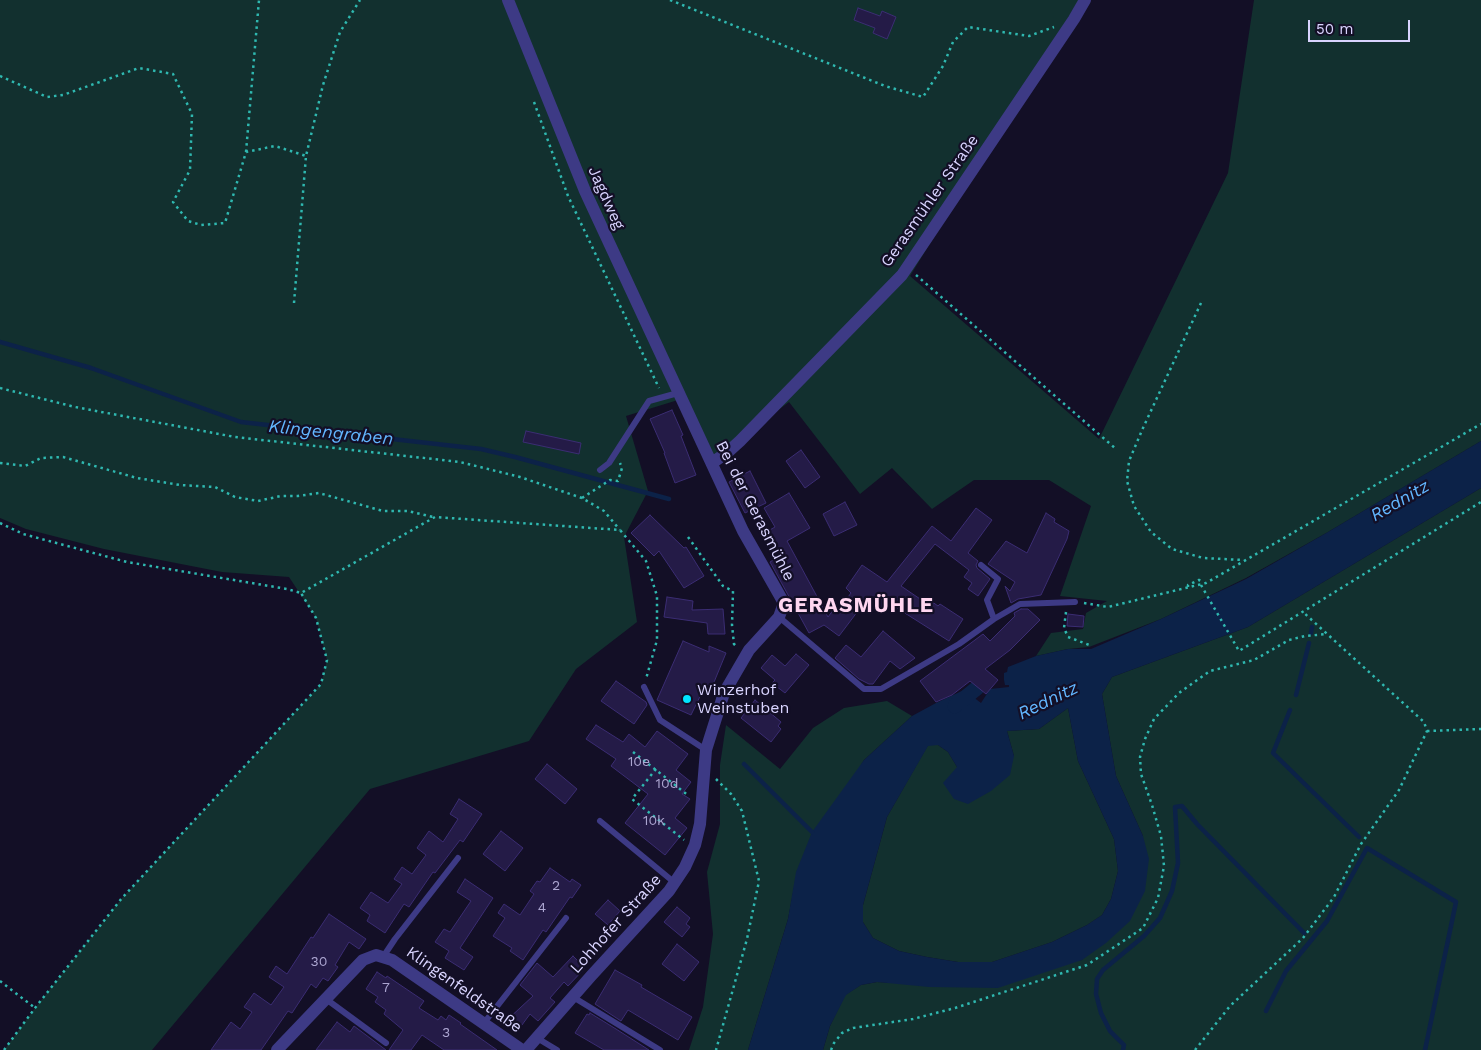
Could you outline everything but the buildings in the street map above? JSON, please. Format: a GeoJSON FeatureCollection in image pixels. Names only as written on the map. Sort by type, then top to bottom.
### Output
{"type":"FeatureCollection","features":[{"type":"Feature","properties":{"kind":"street","name":"Jagdweg"},"geometry":{"type":"LineString","coordinates":[[508,0],[577,174],[684,405]]}},
{"type":"Feature","properties":{"kind":"street","name":"Gerasmühler Straße"},"geometry":{"type":"LineString","coordinates":[[712,463],[740,441],[902,274],[1085,0]]}},
{"type":"Feature","properties":{"kind":"street","name":"Bei der Gerasmühle"},"geometry":{"type":"LineString","coordinates":[[684,405],[743,531],[784,603],[780,617]]}},
{"type":"Feature","properties":{"kind":"street","name":"Lohhofer Straße"},"geometry":{"type":"LineString","coordinates":[[526,1050],[675,883],[695,845],[700,824],[706,750],[724,693],[746,656],[780,617]]}},
{"type":"Feature","properties":{"kind":"street","name":"Klingenfeldstraße"},"geometry":{"type":"LineString","coordinates":[[276,1050],[363,960],[376,955],[392,960],[522,1050]]}},
{"type":"Feature","properties":{"kind":"lane"},"geometry":{"type":"LineString","coordinates":[[600,470],[610,463],[649,401],[678,393]]}},
{"type":"Feature","properties":{"kind":"lane"},"geometry":{"type":"LineString","coordinates":[[982,565],[998,579],[987,600],[994,619]]}},
{"type":"Feature","properties":{"kind":"lane"},"geometry":{"type":"LineString","coordinates":[[780,617],[864,689],[881,689],[960,644],[994,619],[1020,604],[1075,602]]}},
{"type":"Feature","properties":{"kind":"lane"},"geometry":{"type":"LineString","coordinates":[[644,687],[660,720],[706,750]]}},
{"type":"Feature","properties":{"kind":"lane"},"geometry":{"type":"LineString","coordinates":[[600,821],[675,883]]}},
{"type":"Feature","properties":{"kind":"lane"},"geometry":{"type":"LineString","coordinates":[[383,957],[395,938],[458,858]]}},
{"type":"Feature","properties":{"kind":"lane"},"geometry":{"type":"LineString","coordinates":[[484,1023],[566,918]]}},
{"type":"Feature","properties":{"kind":"lane"},"geometry":{"type":"LineString","coordinates":[[573,997],[660,1050]]}},
{"type":"Feature","properties":{"kind":"lane"},"geometry":{"type":"LineString","coordinates":[[326,999],[386,1043]]}},
{"type":"Feature","properties":{"kind":"lane"},"geometry":{"type":"LineString","coordinates":[[537,1038],[557,1050]]}},
{"type":"Feature","properties":{"kind":"path"},"geometry":{"type":"LineString","coordinates":[[0,76],[48,97],[63,96],[139,68],[173,74],[192,114],[190,170],[173,202],[188,221],[201,225],[225,223],[246,152],[259,0]]}},
{"type":"Feature","properties":{"kind":"path"},"geometry":{"type":"LineString","coordinates":[[294,303],[306,156],[323,85],[340,32],[360,0]]}},
{"type":"Feature","properties":{"kind":"path"},"geometry":{"type":"LineString","coordinates":[[670,0],[885,86],[923,97],[943,66],[953,42],[968,27],[1029,36],[1074,19]]}},
{"type":"Feature","properties":{"kind":"path"},"geometry":{"type":"LineString","coordinates":[[246,152],[275,146],[306,156]]}},
{"type":"Feature","properties":{"kind":"path"},"geometry":{"type":"LineString","coordinates":[[902,274],[916,275],[1116,449]]}},
{"type":"Feature","properties":{"kind":"path"},"geometry":{"type":"LineString","coordinates":[[1201,303],[1142,428],[1130,461],[1127,481],[1134,506],[1147,526],[1151,532],[1172,549],[1203,558],[1244,560]]}},
{"type":"Feature","properties":{"kind":"path"},"geometry":{"type":"LineString","coordinates":[[0,388],[75,407],[235,436],[460,462],[520,477],[582,498],[604,510],[646,561],[657,596],[657,640],[644,687]]}},
{"type":"Feature","properties":{"kind":"path"},"geometry":{"type":"LineString","coordinates":[[1075,602],[1108,607],[1206,582],[1481,424]]}},
{"type":"Feature","properties":{"kind":"path"},"geometry":{"type":"LineString","coordinates":[[582,498],[608,482],[618,482],[622,468],[616,452]]}},
{"type":"Feature","properties":{"kind":"path"},"geometry":{"type":"LineString","coordinates":[[0,462],[25,466],[41,458],[63,457],[137,478],[180,486],[215,487],[235,496],[258,501],[281,496],[319,493],[384,511],[408,511],[435,517],[620,530]]}},
{"type":"Feature","properties":{"kind":"path"},"geometry":{"type":"LineString","coordinates":[[1201,584],[1239,651],[1481,502]]}},
{"type":"Feature","properties":{"kind":"path"},"geometry":{"type":"LineString","coordinates":[[300,593],[435,517]]}},
{"type":"Feature","properties":{"kind":"path"},"geometry":{"type":"LineString","coordinates":[[0,523],[23,534],[127,562],[287,589],[300,593],[316,618],[327,660],[321,684],[122,898],[4,1050]]}},
{"type":"Feature","properties":{"kind":"path"},"geometry":{"type":"LineString","coordinates":[[688,536],[723,586],[733,591],[734,644],[746,656]]}},
{"type":"Feature","properties":{"kind":"path"},"geometry":{"type":"LineString","coordinates":[[1188,587],[1188,585],[1199,580],[1206,582]]}},
{"type":"Feature","properties":{"kind":"path"},"geometry":{"type":"LineString","coordinates":[[1067,601],[1064,628],[1068,637],[1092,646]]}},
{"type":"Feature","properties":{"kind":"path"},"geometry":{"type":"LineString","coordinates":[[1195,1050],[1230,1006],[1303,938],[1334,896],[1360,844],[1398,790],[1426,731],[1424,722],[1303,612]]}},
{"type":"Feature","properties":{"kind":"path"},"geometry":{"type":"LineString","coordinates":[[831,1050],[842,1033],[853,1028],[913,1019],[955,1008],[1087,965],[1142,928],[1158,898],[1164,866],[1161,836],[1141,774],[1140,757],[1145,739],[1154,719],[1179,693],[1210,671],[1254,660],[1289,640],[1327,634]]}},
{"type":"Feature","properties":{"kind":"path"},"geometry":{"type":"LineString","coordinates":[[1426,731],[1481,729]]}},
{"type":"Feature","properties":{"kind":"path"},"geometry":{"type":"LineString","coordinates":[[633,752],[694,800],[702,802]]}},
{"type":"Feature","properties":{"kind":"path"},"geometry":{"type":"LineString","coordinates":[[704,767],[731,794],[742,811],[759,881],[747,939],[716,1050]]}},
{"type":"Feature","properties":{"kind":"path"},"geometry":{"type":"LineString","coordinates":[[656,769],[632,799],[688,843],[695,845]]}},
{"type":"Feature","properties":{"kind":"path"},"geometry":{"type":"LineString","coordinates":[[0,981],[35,1008]]}},
{"type":"Feature","properties":{"kind":"green space"},"geometry":{"type":"Polygon","coordinates":[[[0,0],[1079,0],[910,276],[1099,439],[1228,173],[1254,0],[1481,0],[1481,441],[1328,532],[1246,578],[1161,619],[1089,647],[1068,649],[1036,656],[1051,633],[1083,629],[1086,613],[1107,601],[1060,596],[1091,506],[1049,480],[974,480],[932,509],[892,468],[860,494],[789,402],[712,459],[678,400],[626,416],[648,491],[624,537],[637,622],[576,669],[529,741],[370,789],[152,1050],[4,1050],[122,898],[321,684],[327,660],[316,618],[289,577],[222,572],[104,549],[26,529],[0,518],[0,0]]]}},
{"type":"Feature","properties":{"kind":"green space"},"geometry":{"type":"Polygon","coordinates":[[[1481,488],[1481,1050],[823,1050],[830,1026],[845,995],[861,985],[877,982],[894,983],[1082,960],[1143,836],[1116,776],[1102,694],[1112,677],[1248,627],[1481,488]]]}},
{"type":"Feature","properties":{"kind":"green space"},"geometry":{"type":"Polygon","coordinates":[[[887,701],[912,716],[864,760],[797,872],[788,919],[748,1050],[689,1050],[703,1007],[713,934],[707,872],[720,824],[720,765],[726,725],[780,769],[813,728],[844,708],[887,701]]]}},
{"type":"Feature","properties":{"kind":"green space"},"geometry":{"type":"Polygon","coordinates":[[[1068,708],[1078,761],[1114,839],[1118,871],[1111,899],[1102,915],[1087,925],[1052,942],[992,962],[958,962],[927,957],[899,951],[873,938],[863,922],[863,905],[887,817],[928,745],[938,745],[948,752],[957,767],[1014,756],[1007,731],[1039,729],[1068,708]]]}},
{"type":"Feature","properties":{"kind":"water","name":"Rednitz"},"geometry":{"type":"Polygon","coordinates":[[[1481,441],[1481,488],[1248,627],[1112,677],[1102,694],[1116,776],[1143,836],[1149,859],[1145,891],[1130,921],[1106,943],[1082,960],[998,988],[929,987],[877,982],[861,985],[846,995],[830,1026],[823,1050],[748,1050],[788,919],[796,872],[812,832],[864,760],[912,716],[964,690],[981,703],[990,689],[1009,687],[1009,685],[1005,685],[1004,680],[1004,673],[1007,672],[1008,667],[1036,656],[1068,649],[1091,649],[1246,579],[1481,441]],[[1068,708],[1039,729],[1007,731],[1014,756],[1010,775],[991,791],[968,804],[954,799],[943,783],[957,767],[948,752],[938,745],[928,746],[887,817],[863,905],[863,922],[873,938],[899,951],[927,957],[958,962],[992,962],[1052,942],[1087,925],[1102,915],[1111,899],[1118,871],[1114,839],[1078,761],[1068,708]]]}},
{"type":"Feature","properties":{"kind":"waterway","name":"Klingengraben"},"geometry":{"type":"LineString","coordinates":[[0,342],[91,368],[241,422],[481,449],[669,499]]}},
{"type":"Feature","properties":{"kind":"waterway"},"geometry":{"type":"LineString","coordinates":[[1311,633],[1312,627]]}},
{"type":"Feature","properties":{"kind":"waterway"},"geometry":{"type":"LineString","coordinates":[[1296,695],[1309,643]]}},
{"type":"Feature","properties":{"kind":"waterway"},"geometry":{"type":"LineString","coordinates":[[955,706],[977,688]]}},
{"type":"Feature","properties":{"kind":"waterway"},"geometry":{"type":"LineString","coordinates":[[1290,710],[1273,753],[1359,837]]}},
{"type":"Feature","properties":{"kind":"waterway"},"geometry":{"type":"LineString","coordinates":[[744,764],[812,832]]}},
{"type":"Feature","properties":{"kind":"waterway"},"geometry":{"type":"LineString","coordinates":[[1123,1050],[1124,1045],[1110,1031],[1101,1013],[1096,994],[1097,979],[1103,970],[1144,936],[1160,918],[1172,891],[1178,863],[1175,807],[1182,806],[1197,824],[1304,933]]}},
{"type":"Feature","properties":{"kind":"waterway"},"geometry":{"type":"LineString","coordinates":[[1266,1011],[1286,971],[1327,921],[1367,848],[1456,902],[1425,1050]]}},
{"type":"Feature","properties":{"kind":"place","name":"Winzerhof Weinstuben"},"geometry":{"type":"Point","coordinates":[687,699]}},
{"type":"Feature","properties":{"kind":"district","name":"GERASMÜHLE"},"geometry":{"type":"Point","coordinates":[856,606]}}]}
